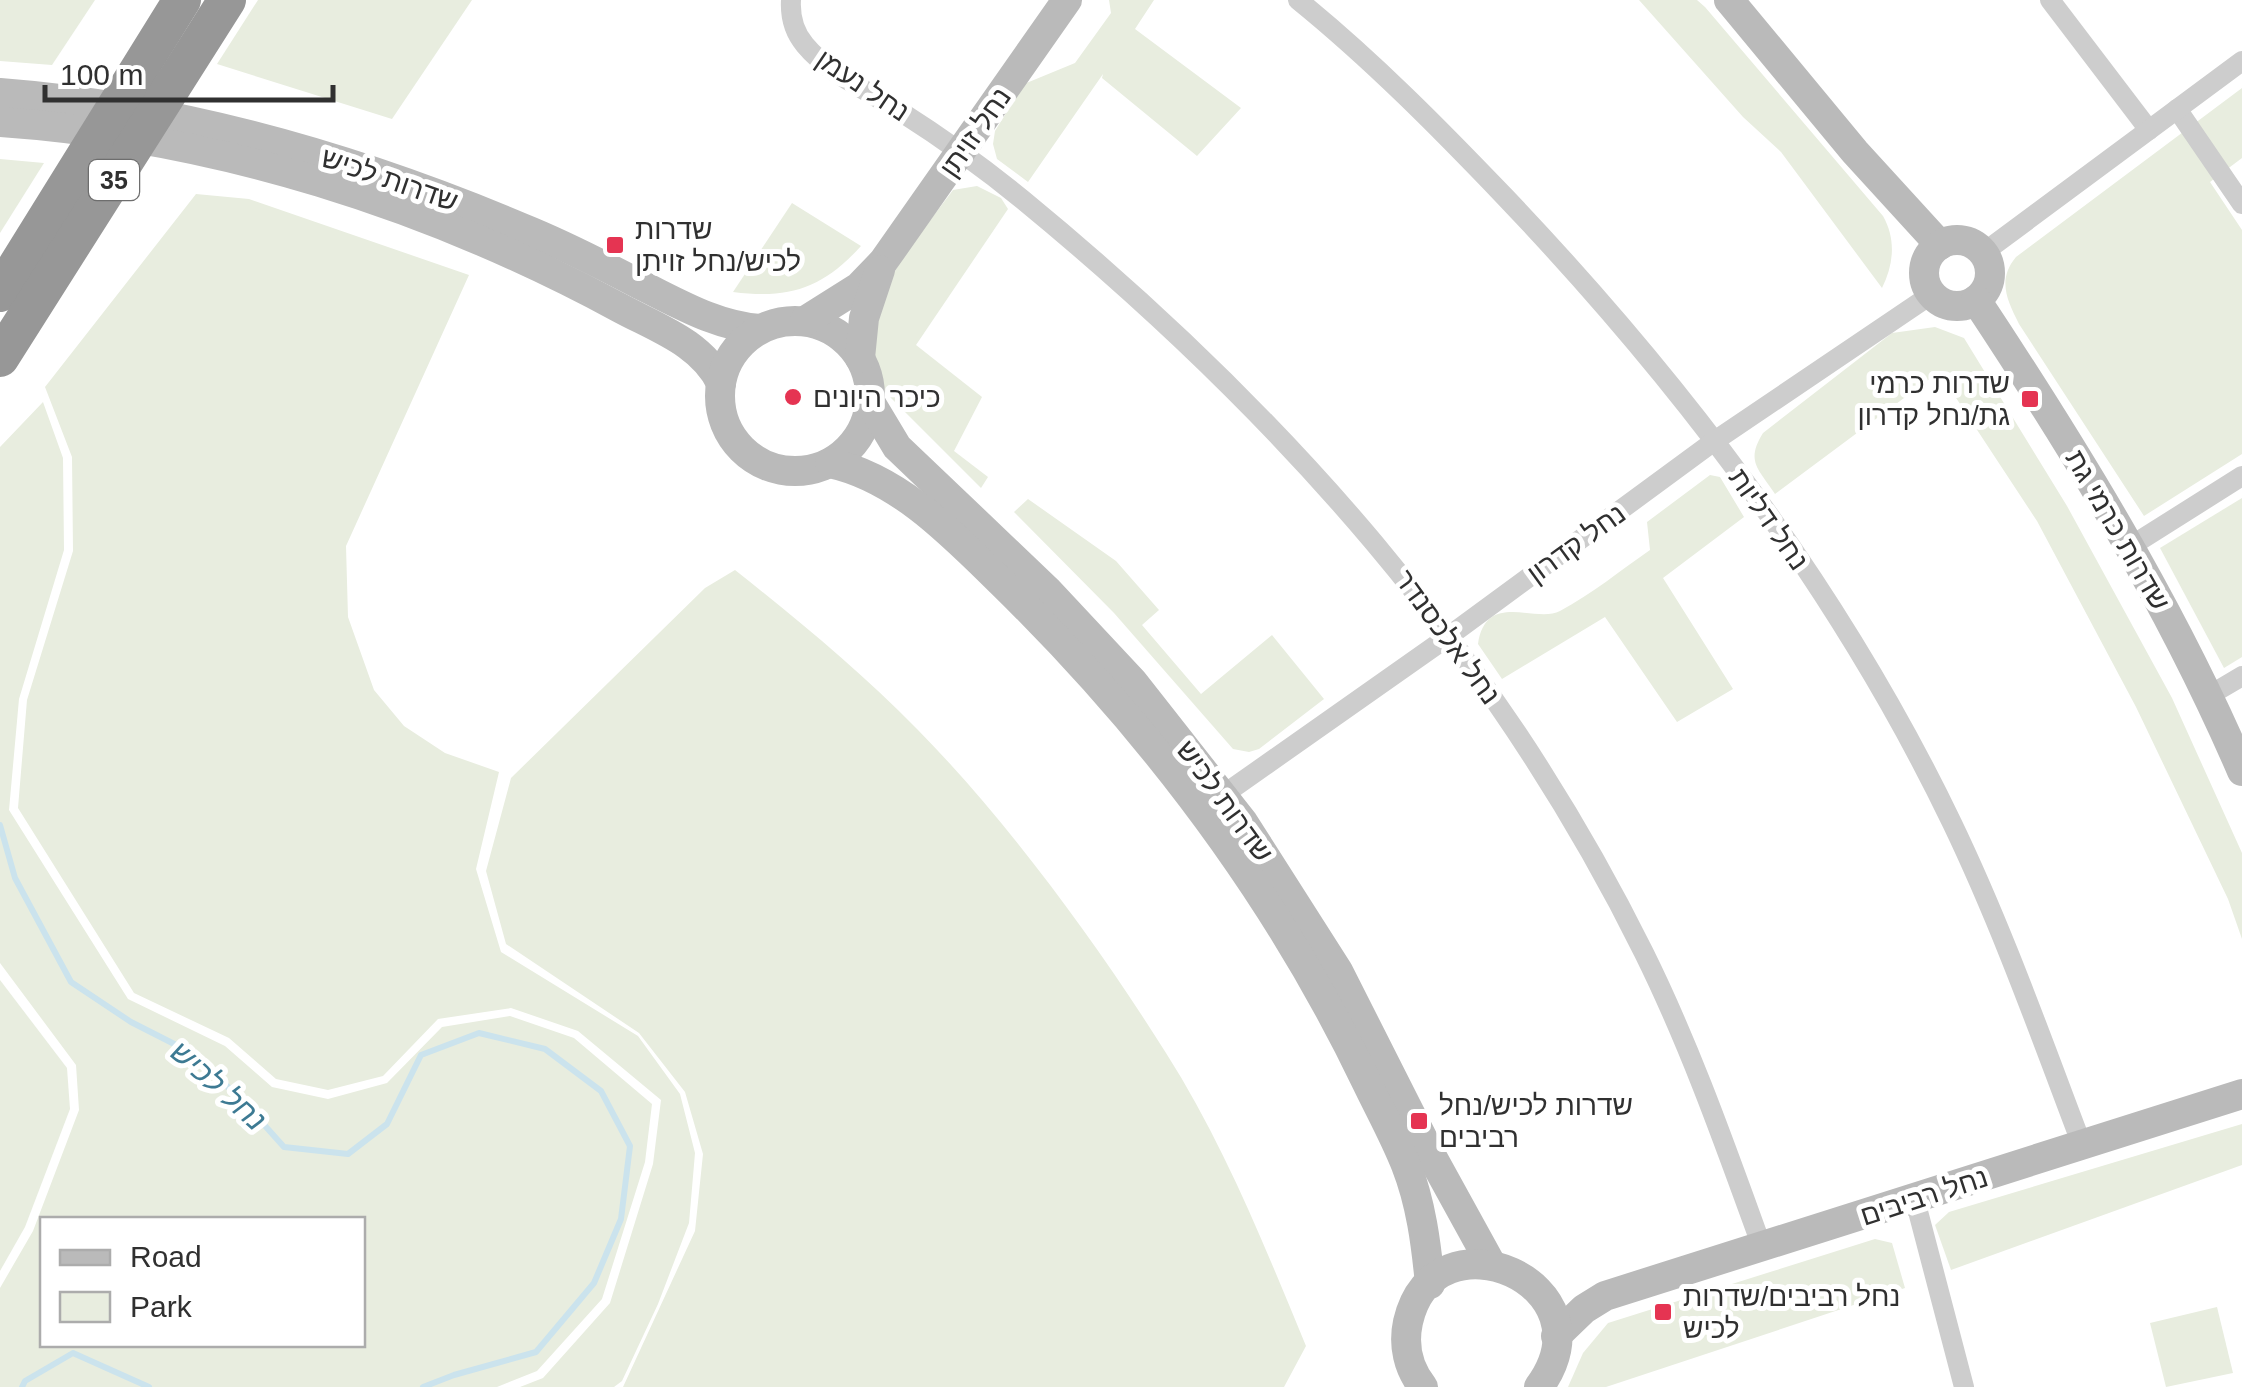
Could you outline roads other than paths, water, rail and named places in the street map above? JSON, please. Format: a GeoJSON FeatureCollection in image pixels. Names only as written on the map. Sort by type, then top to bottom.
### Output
{"type":"FeatureCollection","features":[{"type":"Feature","properties":{"kind":"highway","name":"35"},"geometry":{"type":"LineString","coordinates":[[0,292],[182,0]]}},
{"type":"Feature","properties":{"kind":"highway","name":"35"},"geometry":{"type":"LineString","coordinates":[[0,358],[227,0]]}},
{"type":"Feature","properties":{"kind":"street","name":"נחל נעמן"},"geometry":{"type":"LineString","coordinates":[[791,0],[792,22],[812,52],[962,151]]}},
{"type":"Feature","properties":{"kind":"street","name":"נחל זויתן"},"geometry":{"type":"LineString","coordinates":[[805,321],[859,287],[883,262],[1067,0]]}},
{"type":"Feature","properties":{"kind":"street","name":"נחל דליות"},"geometry":{"type":"LineString","coordinates":[[1298,0],[1446,136],[1548,242],[1668,382],[1774,520],[1868,666],[1952,823],[2024,990],[2082,1146]]}},
{"type":"Feature","properties":{"kind":"street"},"geometry":{"type":"LineString","coordinates":[[1730,0],[1855,152],[1940,245]]}},
{"type":"Feature","properties":{"kind":"street"},"geometry":{"type":"LineString","coordinates":[[2050,0],[2149,130]]}},
{"type":"Feature","properties":{"kind":"street"},"geometry":{"type":"LineString","coordinates":[[1983,253],[2242,61]]}},
{"type":"Feature","properties":{"kind":"street","name":"שדרות לכיש"},"geometry":{"type":"LineString","coordinates":[[0,93],[108,106],[249,150],[415,212],[577,285],[684,342],[702,355],[721,383]]}},
{"type":"Feature","properties":{"kind":"street"},"geometry":{"type":"LineString","coordinates":[[2177,109],[2242,204]]}},
{"type":"Feature","properties":{"kind":"street","name":"שדרות לכיש"},"geometry":{"type":"LineString","coordinates":[[0,122],[249,150],[441,194],[528,230],[702,314],[760,330]]}},
{"type":"Feature","properties":{"kind":"street","name":"נחל אלכסנדר"},"geometry":{"type":"LineString","coordinates":[[962,151],[1077,244],[1189,343],[1294,449],[1393,562],[1449,636],[1568,814],[1644,954],[1710,1104],[1762,1248]]}},
{"type":"Feature","properties":{"kind":"street"},"geometry":{"type":"LineString","coordinates":[[1948,241],[1968,242],[1983,253],[1988,262],[1988,283],[1976,300],[1948,304],[1932,294],[1924,277],[1932,251],[1948,241]]}},
{"type":"Feature","properties":{"kind":"street","name":"נחל זויתן"},"geometry":{"type":"LineString","coordinates":[[860,358],[867,308],[883,262]]}},
{"type":"Feature","properties":{"kind":"street","name":"נחל קדרון"},"geometry":{"type":"LineString","coordinates":[[1223,795],[1714,442],[1932,294]]}},
{"type":"Feature","properties":{"kind":"street","name":"שדרות כרמי גת"},"geometry":{"type":"LineString","coordinates":[[1976,300],[2132,546],[2210,695],[2242,771]]}},
{"type":"Feature","properties":{"kind":"street"},"geometry":{"type":"LineString","coordinates":[[787,321],[805,321],[841,336],[860,358],[870,384],[870,402],[856,442],[830,464],[795,472],[772,468],[751,457],[734,440],[723,418],[721,383],[738,348],[760,330],[787,321]]}},
{"type":"Feature","properties":{"kind":"street","name":"שדרות לכיש"},"geometry":{"type":"LineString","coordinates":[[870,402],[897,447],[1091,636],[1175,732],[1223,795],[1298,904],[1338,972],[1491,1264]]}},
{"type":"Feature","properties":{"kind":"street","name":"שדרות לכיש"},"geometry":{"type":"LineString","coordinates":[[830,464],[878,478],[982,564],[1113,700],[1211,824],[1316,984],[1399,1150],[1424,1225],[1430,1284]]}},
{"type":"Feature","properties":{"kind":"street"},"geometry":{"type":"LineString","coordinates":[[2132,546],[2242,476]]}},
{"type":"Feature","properties":{"kind":"street"},"geometry":{"type":"LineString","coordinates":[[2210,695],[2242,676]]}},
{"type":"Feature","properties":{"kind":"street","name":"נחל רביבים"},"geometry":{"type":"LineString","coordinates":[[1556,1336],[1584,1309],[1605,1296],[2242,1094]]}},
{"type":"Feature","properties":{"kind":"street"},"geometry":{"type":"LineString","coordinates":[[1914,1200],[1964,1387]]}},
{"type":"Feature","properties":{"kind":"street"},"geometry":{"type":"LineString","coordinates":[[1423,1387],[1409,1362],[1406,1338],[1413,1307],[1430,1284],[1454,1268],[1491,1264],[1518,1274],[1540,1293],[1550,1309],[1556,1336],[1552,1362],[1539,1387]]}},
{"type":"Feature","properties":{"kind":"street","name":"נחל רביבים"},"geometry":{"type":"LineString","coordinates":[[1540,1293],[1605,1296]]}},
{"type":"Feature","properties":{"kind":"waterway","name":"נחל לכיש"},"geometry":{"type":"LineString","coordinates":[[0,825],[15,878],[71,982],[131,1022],[190,1052],[240,1098],[284,1147],[348,1154],[387,1124],[421,1055],[479,1033],[545,1049],[601,1091],[630,1146],[621,1219],[594,1283],[536,1352],[423,1387]]}},
{"type":"Feature","properties":{"kind":"waterway","name":"נחל לכיש"},"geometry":{"type":"LineString","coordinates":[[22,1387],[25,1381],[73,1353],[149,1387]]}},
{"type":"Feature","properties":{"kind":"place","name":"שדרות לכיש/נחל זויתן"},"geometry":{"type":"Point","coordinates":[615,245]}},
{"type":"Feature","properties":{"kind":"place","name":"כיכר היונים"},"geometry":{"type":"Point","coordinates":[793,397]}},
{"type":"Feature","properties":{"kind":"place","name":"שדרות כרמי גת/נחל קדרון"},"geometry":{"type":"Point","coordinates":[2030,399]}},
{"type":"Feature","properties":{"kind":"place","name":"שדרות לכיש/נחל רביבים"},"geometry":{"type":"Point","coordinates":[1419,1121]}},
{"type":"Feature","properties":{"kind":"place","name":"נחל רביבים/שדרות לכיש"},"geometry":{"type":"Point","coordinates":[1663,1312]}}]}
